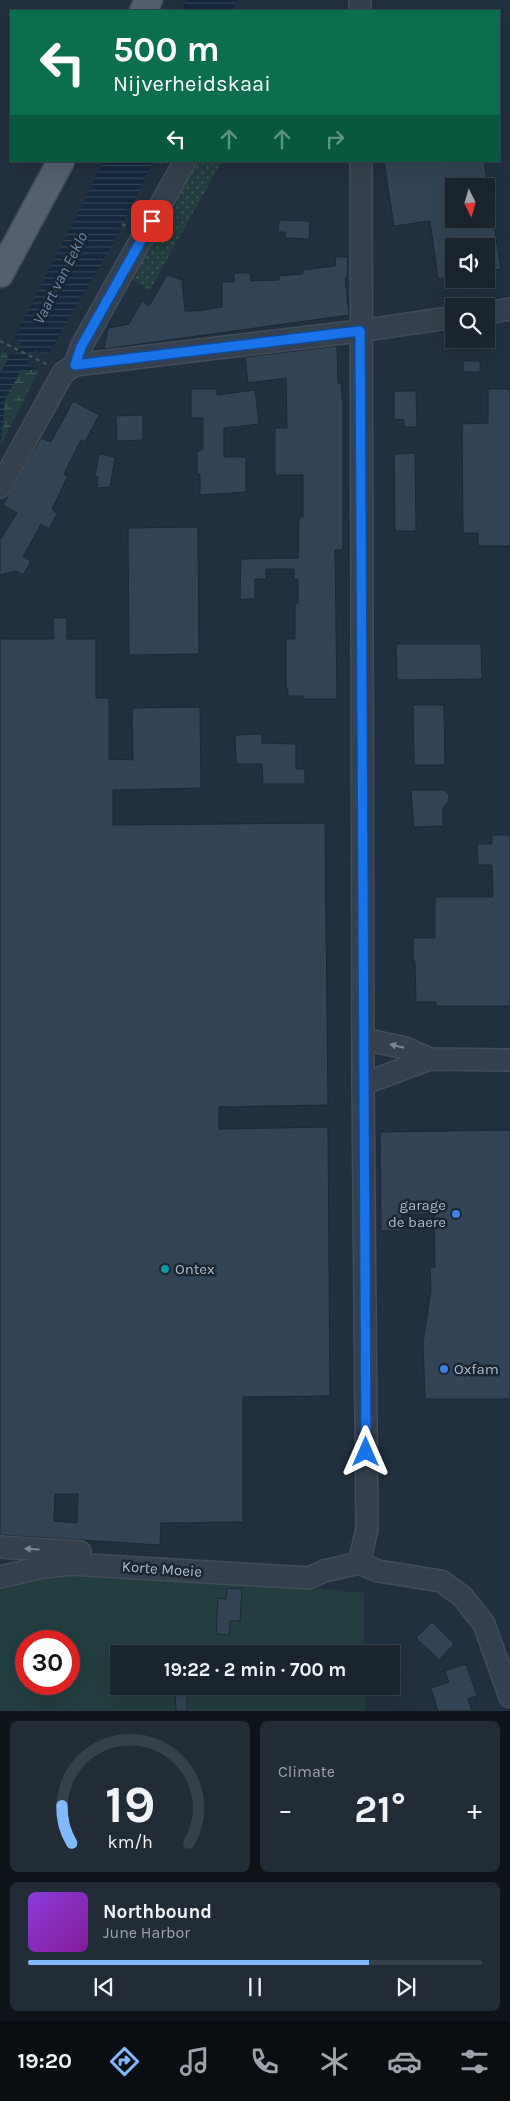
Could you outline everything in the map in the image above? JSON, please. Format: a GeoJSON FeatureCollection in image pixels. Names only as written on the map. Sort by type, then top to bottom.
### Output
{"type":"FeatureCollection","features":[{"type":"Feature","properties":{"kind":"main road"},"geometry":{"type":"LineString","coordinates":[[0,274],[60,162]]}},
{"type":"Feature","properties":{"kind":"street"},"geometry":{"type":"LineString","coordinates":[[75,365],[81,347],[184,162]]}},
{"type":"Feature","properties":{"kind":"street"},"geometry":{"type":"LineString","coordinates":[[361,162],[363,1084],[367,1529],[359,1563],[378,1571],[442,1581],[462,1596],[484,1624],[510,1697]]}},
{"type":"Feature","properties":{"kind":"street"},"geometry":{"type":"LineString","coordinates":[[495,311],[510,309]]}},
{"type":"Feature","properties":{"kind":"street"},"geometry":{"type":"LineString","coordinates":[[0,486],[63,373],[75,365],[360,331],[445,318]]}},
{"type":"Feature","properties":{"kind":"street"},"geometry":{"type":"LineString","coordinates":[[363,1039],[405,1048],[430,1059]]}},
{"type":"Feature","properties":{"kind":"street"},"geometry":{"type":"LineString","coordinates":[[363,1084],[430,1059],[510,1060]]}},
{"type":"Feature","properties":{"kind":"street","name":"Korte Moeie"},"geometry":{"type":"LineString","coordinates":[[0,1547],[309,1565],[324,1571]]}},
{"type":"Feature","properties":{"kind":"street","name":"Korte Moeie"},"geometry":{"type":"LineString","coordinates":[[0,1577],[43,1567],[71,1564],[309,1578],[324,1571],[359,1563]]}},
{"type":"Feature","properties":{"kind":"path"},"geometry":{"type":"LineString","coordinates":[[0,341],[33,357]]}},
{"type":"Feature","properties":{"kind":"green space"},"geometry":{"type":"Polygon","coordinates":[[[184,162],[221,162],[150,290],[122,274],[184,162]]]}},
{"type":"Feature","properties":{"kind":"green space"},"geometry":{"type":"Polygon","coordinates":[[[3,350],[9,358],[0,373],[0,355],[3,350]]]}},
{"type":"Feature","properties":{"kind":"green space"},"geometry":{"type":"Polygon","coordinates":[[[21,370],[39,370],[1,445],[5,399],[21,370]]]}},
{"type":"Feature","properties":{"kind":"green space"},"geometry":{"type":"Polygon","coordinates":[[[40,1573],[193,1578],[364,1593],[364,1645],[110,1645],[110,1695],[365,1695],[365,1711],[0,1711],[0,1583],[40,1573]]]}},
{"type":"Feature","properties":{"kind":"water"},"geometry":{"type":"Polygon","coordinates":[[[187,0],[238,0],[233,10],[182,10],[187,0]]]}},
{"type":"Feature","properties":{"kind":"water","name":"Vaart van Eeklo"},"geometry":{"type":"Polygon","coordinates":[[[103,162],[153,162],[108,252],[47,356],[35,350],[27,363],[39,370],[21,370],[5,399],[0,447],[0,373],[9,358],[3,350],[15,356],[22,342],[14,338],[103,162]]]}},
{"type":"Feature","properties":{"kind":"building"},"geometry":{"type":"Polygon","coordinates":[[[384,162],[484,162],[487,178],[445,178],[445,228],[494,228],[501,269],[495,270],[495,238],[445,238],[445,278],[438,279],[430,221],[394,226],[384,162]]]}},
{"type":"Feature","properties":{"kind":"building"},"geometry":{"type":"Polygon","coordinates":[[[279,220],[310,221],[309,239],[285,238],[285,232],[278,232],[279,220]]]}},
{"type":"Feature","properties":{"kind":"building"},"geometry":{"type":"Polygon","coordinates":[[[336,257],[348,257],[347,277],[345,278],[349,315],[104,349],[108,328],[129,324],[142,301],[149,306],[167,275],[182,280],[185,311],[197,311],[222,307],[222,282],[234,282],[234,273],[250,273],[251,281],[279,280],[279,276],[303,274],[303,270],[335,266],[336,257]]]}},
{"type":"Feature","properties":{"kind":"building"},"geometry":{"type":"Polygon","coordinates":[[[337,346],[338,383],[341,383],[343,405],[343,550],[335,550],[337,699],[303,699],[303,696],[288,696],[288,689],[286,688],[286,639],[295,639],[295,603],[298,603],[298,579],[294,579],[294,569],[266,569],[266,579],[255,579],[255,599],[240,599],[241,559],[298,558],[299,517],[303,517],[303,475],[275,475],[275,428],[287,428],[286,378],[248,383],[245,357],[337,346]]]}},
{"type":"Feature","properties":{"kind":"building"},"geometry":{"type":"Polygon","coordinates":[[[463,361],[480,361],[480,372],[463,372],[463,361]]]}},
{"type":"Feature","properties":{"kind":"building"},"geometry":{"type":"Polygon","coordinates":[[[191,389],[217,389],[217,395],[255,390],[259,424],[224,428],[224,457],[246,457],[246,492],[200,495],[200,474],[197,474],[197,451],[203,450],[203,418],[191,418],[191,389]]]}},
{"type":"Feature","properties":{"kind":"building"},"geometry":{"type":"Polygon","coordinates":[[[488,389],[510,389],[510,546],[478,546],[478,533],[463,533],[462,424],[488,423],[488,389]]]}},
{"type":"Feature","properties":{"kind":"building"},"geometry":{"type":"Polygon","coordinates":[[[394,391],[416,391],[417,427],[404,427],[404,420],[394,419],[394,391]]]}},
{"type":"Feature","properties":{"kind":"building"},"geometry":{"type":"Polygon","coordinates":[[[73,401],[99,415],[85,442],[81,440],[64,474],[68,476],[52,509],[57,514],[49,529],[41,524],[23,557],[31,561],[23,575],[16,571],[0,575],[0,540],[17,513],[3,505],[41,438],[51,442],[73,401]]]}},
{"type":"Feature","properties":{"kind":"building"},"geometry":{"type":"Polygon","coordinates":[[[143,415],[143,440],[117,441],[116,416],[143,415]]]}},
{"type":"Feature","properties":{"kind":"building"},"geometry":{"type":"Polygon","coordinates":[[[415,453],[416,531],[395,531],[394,454],[415,453]]]}},
{"type":"Feature","properties":{"kind":"building"},"geometry":{"type":"Polygon","coordinates":[[[99,454],[115,457],[110,487],[97,488],[98,477],[95,476],[99,454]]]}},
{"type":"Feature","properties":{"kind":"building"},"geometry":{"type":"Polygon","coordinates":[[[198,527],[199,654],[129,655],[128,528],[198,527]]]}},
{"type":"Feature","properties":{"kind":"building"},"geometry":{"type":"Polygon","coordinates":[[[53,618],[67,618],[67,639],[96,639],[96,698],[109,698],[109,759],[133,760],[132,708],[200,707],[201,788],[113,790],[113,825],[325,823],[328,1105],[219,1107],[219,1129],[328,1127],[330,1396],[243,1397],[243,1522],[161,1523],[160,1545],[0,1535],[0,639],[54,639],[53,618]],[[55,1494],[54,1521],[77,1523],[78,1494],[55,1494]]]}},
{"type":"Feature","properties":{"kind":"building"},"geometry":{"type":"Polygon","coordinates":[[[396,644],[481,644],[482,679],[397,680],[396,644]]]}},
{"type":"Feature","properties":{"kind":"building"},"geometry":{"type":"Polygon","coordinates":[[[413,705],[444,705],[445,765],[414,765],[413,705]]]}},
{"type":"Feature","properties":{"kind":"building"},"geometry":{"type":"Polygon","coordinates":[[[262,734],[262,743],[296,744],[296,769],[305,769],[305,784],[263,784],[262,764],[236,764],[235,735],[262,734]]]}},
{"type":"Feature","properties":{"kind":"building"},"geometry":{"type":"Polygon","coordinates":[[[411,790],[445,790],[449,795],[449,801],[443,808],[443,826],[414,827],[411,790]]]}},
{"type":"Feature","properties":{"kind":"building"},"geometry":{"type":"Polygon","coordinates":[[[492,835],[510,835],[510,1006],[436,1006],[436,1002],[416,1002],[413,938],[435,938],[435,897],[493,897],[492,865],[478,865],[477,844],[492,844],[492,835]]]}},
{"type":"Feature","properties":{"kind":"building"},"geometry":{"type":"Polygon","coordinates":[[[510,1130],[510,1399],[425,1399],[423,1343],[431,1290],[430,1268],[435,1267],[434,1214],[402,1214],[401,1231],[381,1231],[380,1132],[510,1130]]]}},
{"type":"Feature","properties":{"kind":"building"},"geometry":{"type":"Polygon","coordinates":[[[227,1588],[242,1589],[240,1621],[230,1621],[229,1635],[216,1634],[218,1598],[226,1599],[227,1588]]]}},
{"type":"Feature","properties":{"kind":"building"},"geometry":{"type":"Polygon","coordinates":[[[432,1622],[454,1644],[439,1660],[416,1638],[432,1622]]]}},
{"type":"Feature","properties":{"kind":"building"},"geometry":{"type":"Polygon","coordinates":[[[466,1664],[477,1696],[468,1699],[472,1711],[438,1711],[431,1688],[449,1682],[445,1671],[466,1664]]]}},
{"type":"Feature","properties":{"kind":"building"},"geometry":{"type":"Polygon","coordinates":[[[175,1695],[187,1695],[187,1711],[176,1711],[175,1695]]]}},
{"type":"Feature","properties":{"kind":"place","name":"garage de baere"},"geometry":{"type":"Point","coordinates":[456,1214]}},
{"type":"Feature","properties":{"kind":"place","name":"Ontex"},"geometry":{"type":"Point","coordinates":[165,1269]}},
{"type":"Feature","properties":{"kind":"place","name":"Oxfam"},"geometry":{"type":"Point","coordinates":[444,1369]}},
{"type":"Feature","properties":{"kind":"route"},"geometry":{"type":"LineString","coordinates":[[152,221],[81,347],[75,365],[360,331],[366,1452]]}}]}
